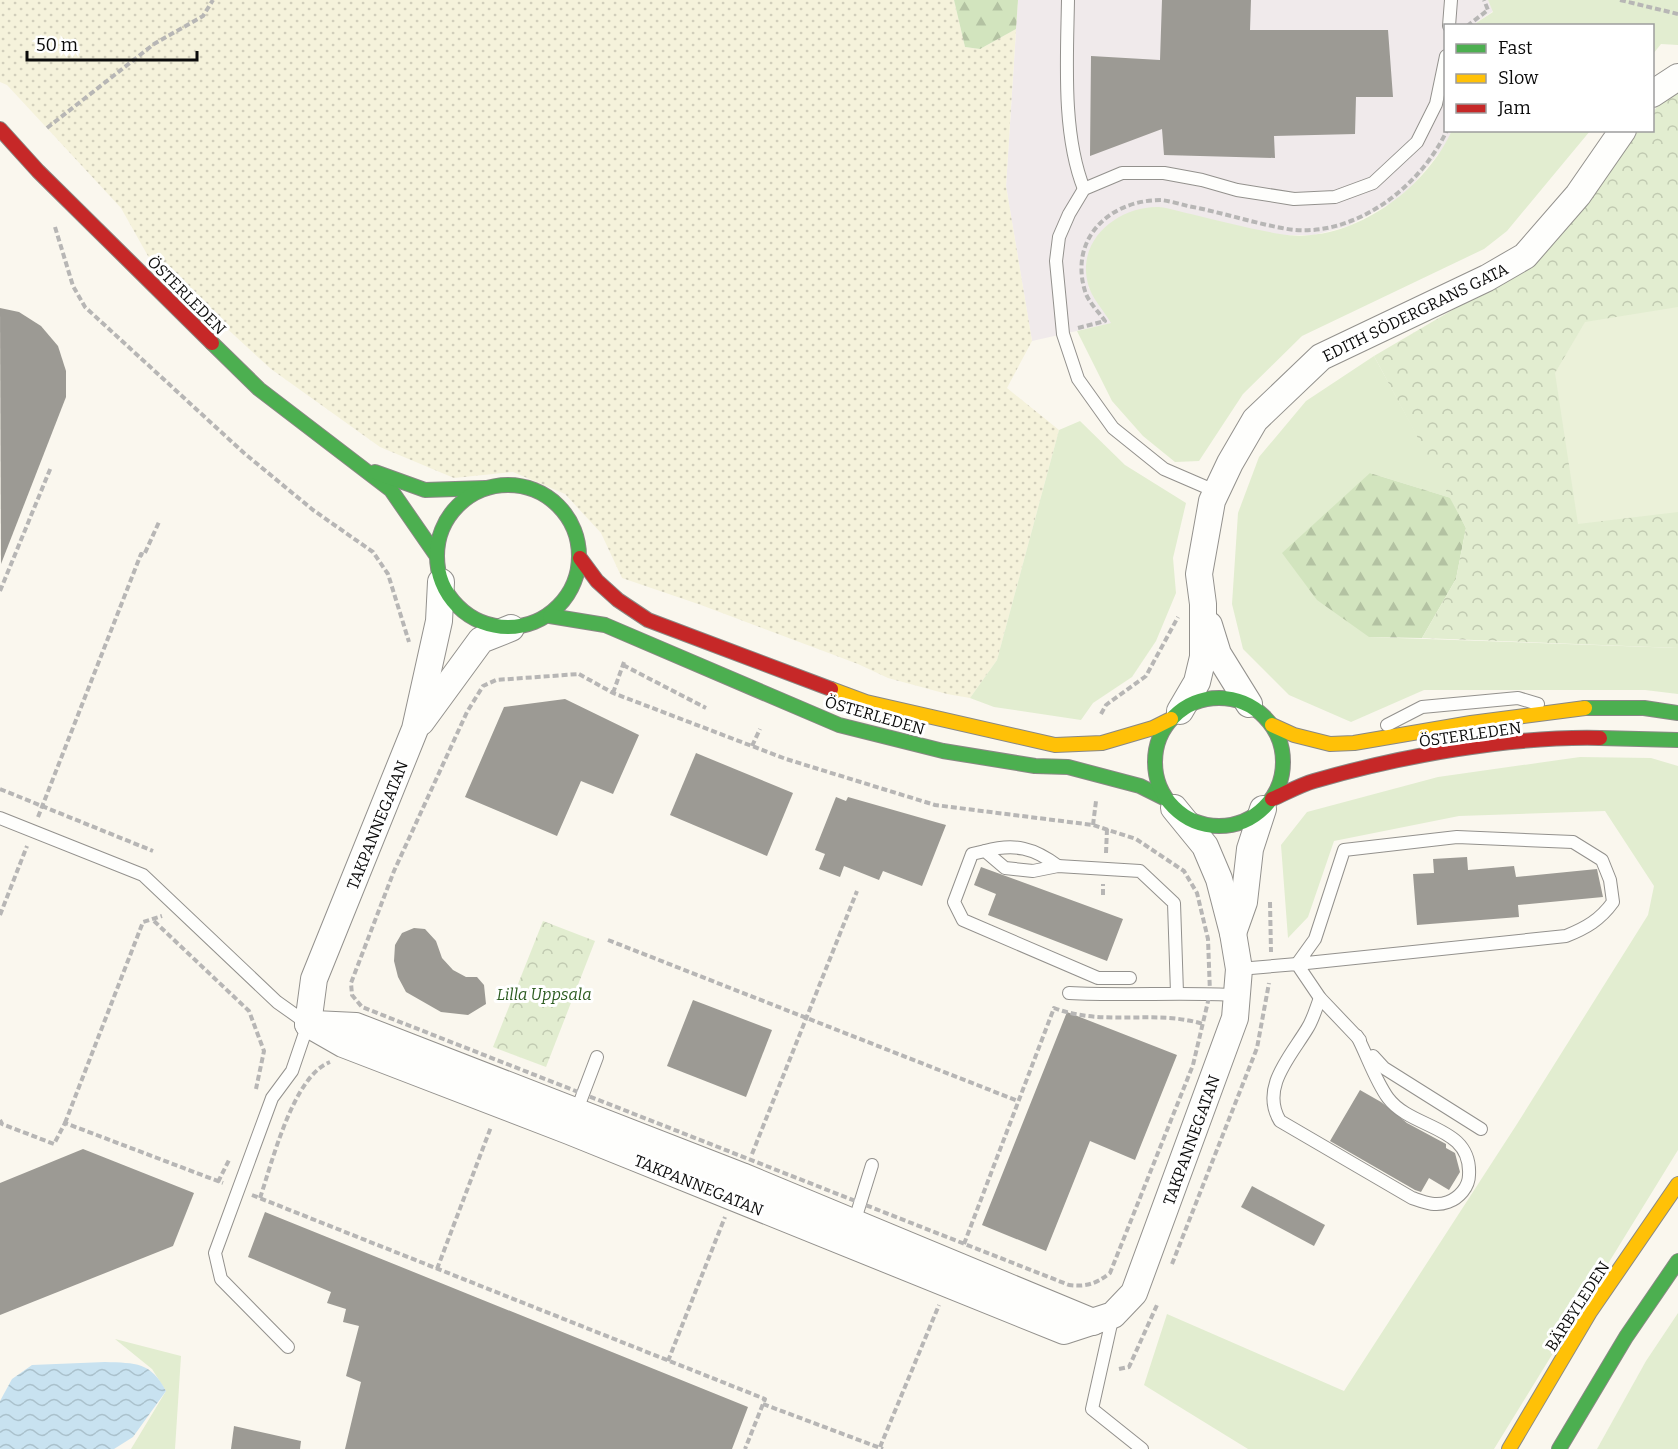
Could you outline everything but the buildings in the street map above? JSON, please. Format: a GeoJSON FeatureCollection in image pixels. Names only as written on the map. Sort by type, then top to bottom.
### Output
{"type":"FeatureCollection","features":[{"type":"Feature","properties":{"kind":"main road","name":"ÖSTERLEDEN"},"geometry":{"type":"LineString","coordinates":[[0,129],[38,171],[259,389],[391,490],[436,555]]}},
{"type":"Feature","properties":{"kind":"main road","name":"ÖSTERLEDEN"},"geometry":{"type":"LineString","coordinates":[[365,469],[425,490],[450,491],[487,488]]}},
{"type":"Feature","properties":{"kind":"main road"},"geometry":{"type":"LineString","coordinates":[[505,485],[530,488],[552,499],[564,511],[576,533],[580,558],[572,591],[550,616],[511,628],[489,626],[466,615],[454,604],[441,582],[436,555],[441,531],[448,517],[465,499],[487,488],[505,485]]}},
{"type":"Feature","properties":{"kind":"main road","name":"ÖSTERLEDEN"},"geometry":{"type":"LineString","coordinates":[[580,558],[597,581],[618,600],[648,620],[866,702],[1055,745],[1102,743],[1175,715]]}},
{"type":"Feature","properties":{"kind":"main road","name":"ÖSTERLEDEN"},"geometry":{"type":"LineString","coordinates":[[550,616],[605,625],[839,725],[943,751],[1035,766],[1068,767],[1140,786],[1170,803]]}},
{"type":"Feature","properties":{"kind":"main road"},"geometry":{"type":"LineString","coordinates":[[1214,698],[1236,699],[1249,705],[1272,725],[1281,742],[1284,762],[1281,782],[1267,804],[1242,822],[1218,826],[1194,821],[1170,803],[1158,783],[1155,758],[1161,733],[1175,715],[1193,703],[1214,698]]}},
{"type":"Feature","properties":{"kind":"main road","name":"ÖSTERLEDEN"},"geometry":{"type":"LineString","coordinates":[[1272,725],[1294,735],[1330,744],[1354,743],[1562,711],[1613,708],[1678,714]]}},
{"type":"Feature","properties":{"kind":"main road","name":"ÖSTERLEDEN"},"geometry":{"type":"LineString","coordinates":[[1267,804],[1312,781],[1419,757],[1507,744],[1591,738],[1678,740]]}},
{"type":"Feature","properties":{"kind":"main road","name":"BÄRBYLEDEN"},"geometry":{"type":"LineString","coordinates":[[1509,1449],[1590,1312],[1678,1184]]}},
{"type":"Feature","properties":{"kind":"main road"},"geometry":{"type":"LineString","coordinates":[[1559,1449],[1626,1337],[1678,1261]]}},
{"type":"Feature","properties":{"kind":"street"},"geometry":{"type":"LineString","coordinates":[[1654,93],[1678,77]]}},
{"type":"Feature","properties":{"kind":"street","name":"EDITH SÖDERGRANS GATA"},"geometry":{"type":"LineString","coordinates":[[1192,608],[1215,491],[1255,420],[1321,357],[1487,278],[1525,256],[1578,195],[1622,132]]}},
{"type":"Feature","properties":{"kind":"street","name":"TAKPANNEGATAN"},"geometry":{"type":"LineString","coordinates":[[441,582],[439,621],[415,729],[314,979],[308,1024],[344,1044],[576,1112],[853,1224],[1103,1319],[1134,1293],[1175,1187],[1234,1018],[1237,995],[1239,969],[1233,933],[1218,879],[1204,846],[1170,803]]}},
{"type":"Feature","properties":{"kind":"street"},"geometry":{"type":"LineString","coordinates":[[1192,608],[1249,705]]}},
{"type":"Feature","properties":{"kind":"street"},"geometry":{"type":"LineString","coordinates":[[1175,715],[1197,682],[1203,657],[1192,608]]}},
{"type":"Feature","properties":{"kind":"street","name":"TAKPANNEGATAN"},"geometry":{"type":"LineString","coordinates":[[415,729],[481,640],[511,628]]}},
{"type":"Feature","properties":{"kind":"street","name":"TAKPANNEGATAN"},"geometry":{"type":"LineString","coordinates":[[1233,933],[1244,902],[1250,849],[1267,804]]}},
{"type":"Feature","properties":{"kind":"lane"},"geometry":{"type":"LineString","coordinates":[[1068,0],[1071,131],[1076,169],[1084,189]]}},
{"type":"Feature","properties":{"kind":"lane"},"geometry":{"type":"LineString","coordinates":[[1449,24],[1451,0]]}},
{"type":"Feature","properties":{"kind":"lane"},"geometry":{"type":"LineString","coordinates":[[1215,491],[1164,469],[1113,428],[1078,379],[1063,334],[1056,261],[1059,237],[1084,189],[1122,173],[1164,173],[1238,190],[1294,199],[1335,197],[1373,183],[1417,142],[1436,104],[1444,66]]}},
{"type":"Feature","properties":{"kind":"lane"},"geometry":{"type":"LineString","coordinates":[[1354,743],[1422,707],[1518,698],[1562,711]]}},
{"type":"Feature","properties":{"kind":"lane"},"geometry":{"type":"LineString","coordinates":[[0,818],[143,875],[277,1002],[308,1024],[292,1071],[272,1098],[215,1253],[220,1279],[288,1347]]}},
{"type":"Feature","properties":{"kind":"lane"},"geometry":{"type":"LineString","coordinates":[[1239,969],[1297,964],[1566,936],[1586,928],[1602,916],[1612,902],[1610,880],[1602,860],[1573,842],[1457,837],[1344,850],[1315,939],[1297,964]]}},
{"type":"Feature","properties":{"kind":"lane"},"geometry":{"type":"LineString","coordinates":[[1058,866],[1040,852],[1004,846],[972,854],[954,902],[963,920],[1098,978],[1130,978]]}},
{"type":"Feature","properties":{"kind":"lane"},"geometry":{"type":"LineString","coordinates":[[985,851],[1005,868],[1033,871],[1058,866],[1140,871],[1174,903],[1177,993]]}},
{"type":"Feature","properties":{"kind":"lane"},"geometry":{"type":"LineString","coordinates":[[1297,964],[1320,999],[1357,1036],[1383,1068],[1481,1129]]}},
{"type":"Feature","properties":{"kind":"lane"},"geometry":{"type":"LineString","coordinates":[[1069,993],[1131,996],[1177,993],[1237,995]]}},
{"type":"Feature","properties":{"kind":"lane"},"geometry":{"type":"LineString","coordinates":[[1320,999],[1309,1027],[1290,1054],[1274,1087],[1272,1107],[1280,1121],[1412,1198],[1432,1205],[1448,1202],[1460,1195],[1469,1183],[1470,1166],[1465,1152],[1456,1139],[1414,1118],[1388,1097],[1357,1036]]}},
{"type":"Feature","properties":{"kind":"lane"},"geometry":{"type":"LineString","coordinates":[[576,1112],[597,1057]]}},
{"type":"Feature","properties":{"kind":"lane"},"geometry":{"type":"LineString","coordinates":[[853,1224],[872,1165]]}},
{"type":"Feature","properties":{"kind":"lane"},"geometry":{"type":"LineString","coordinates":[[1103,1319],[1092,1409],[1142,1449]]}},
{"type":"Feature","properties":{"kind":"path"},"geometry":{"type":"LineString","coordinates":[[46,128],[154,44],[202,16],[213,0]]}},
{"type":"Feature","properties":{"kind":"path"},"geometry":{"type":"LineString","coordinates":[[1470,24],[1488,10],[1484,0]]}},
{"type":"Feature","properties":{"kind":"path"},"geometry":{"type":"LineString","coordinates":[[1620,0],[1678,14]]}},
{"type":"Feature","properties":{"kind":"path"},"geometry":{"type":"LineString","coordinates":[[1063,334],[1106,321],[1085,294],[1080,267],[1086,243],[1101,220],[1128,206],[1162,201],[1284,229],[1314,230],[1349,222],[1410,184],[1440,146],[1446,132]]}},
{"type":"Feature","properties":{"kind":"path"},"geometry":{"type":"LineString","coordinates":[[53,218],[73,286],[85,307],[243,453],[313,510],[373,552],[388,574],[409,641]]}},
{"type":"Feature","properties":{"kind":"path"},"geometry":{"type":"LineString","coordinates":[[0,591],[51,467]]}},
{"type":"Feature","properties":{"kind":"path"},"geometry":{"type":"LineString","coordinates":[[0,915],[141,554],[144,555],[159,522]]}},
{"type":"Feature","properties":{"kind":"path"},"geometry":{"type":"LineString","coordinates":[[1102,743],[1097,724],[1106,705],[1146,676],[1192,608]]}},
{"type":"Feature","properties":{"kind":"path"},"geometry":{"type":"LineString","coordinates":[[623,665],[706,708]]}},
{"type":"Feature","properties":{"kind":"path"},"geometry":{"type":"LineString","coordinates":[[579,674],[613,693],[752,746],[786,759],[935,805],[1093,825],[1136,839],[1184,870],[1197,893],[1208,939],[1210,993],[1193,1065],[1110,1273],[1098,1282],[1084,1287],[1069,1285],[964,1245],[853,1224],[750,1161],[576,1112],[362,1007],[352,995],[351,983],[394,871],[467,712],[483,686],[496,680],[579,674]]}},
{"type":"Feature","properties":{"kind":"path"},"geometry":{"type":"LineString","coordinates":[[752,746],[760,729]]}},
{"type":"Feature","properties":{"kind":"path"},"geometry":{"type":"LineString","coordinates":[[1093,825],[1101,775]]}},
{"type":"Feature","properties":{"kind":"path"},"geometry":{"type":"LineString","coordinates":[[0,789],[153,851]]}},
{"type":"Feature","properties":{"kind":"path"},"geometry":{"type":"LineString","coordinates":[[750,1161],[857,891]]}},
{"type":"Feature","properties":{"kind":"path"},"geometry":{"type":"LineString","coordinates":[[0,1120],[2,1124],[54,1144],[65,1123],[143,922],[154,921],[249,1011],[264,1051],[263,1062]]}},
{"type":"Feature","properties":{"kind":"path"},"geometry":{"type":"LineString","coordinates":[[608,940],[1018,1101]]}},
{"type":"Feature","properties":{"kind":"path"},"geometry":{"type":"LineString","coordinates":[[964,1245],[1054,1008],[1086,1016],[1124,1019],[1181,1017],[1203,1024]]}},
{"type":"Feature","properties":{"kind":"path"},"geometry":{"type":"LineString","coordinates":[[436,1269],[493,1122]]}},
{"type":"Feature","properties":{"kind":"path"},"geometry":{"type":"LineString","coordinates":[[65,1123],[240,1190],[765,1400],[745,1449]]}},
{"type":"Feature","properties":{"kind":"path"},"geometry":{"type":"LineString","coordinates":[[260,1198],[280,1140]]}},
{"type":"Feature","properties":{"kind":"path"},"geometry":{"type":"LineString","coordinates":[[668,1361],[726,1214]]}},
{"type":"Feature","properties":{"kind":"path"},"geometry":{"type":"LineString","coordinates":[[763,1404],[881,1448],[942,1299]]}},
{"type":"Feature","properties":{"kind":"shaded area"},"geometry":{"type":"Polygon","coordinates":[[[0,0],[954,0],[965,47],[980,49],[1016,29],[1006,186],[1032,341],[1007,388],[1059,430],[997,660],[970,698],[888,678],[858,664],[622,578],[601,533],[565,494],[513,472],[454,478],[380,447],[271,369],[148,256],[121,208],[7,85],[0,82],[0,0]]]}},
{"type":"Feature","properties":{"kind":"shaded area"},"geometry":{"type":"Polygon","coordinates":[[[1018,0],[1488,0],[1493,11],[1474,24],[1444,24],[1444,132],[1452,132],[1444,147],[1411,187],[1393,202],[1348,226],[1314,235],[1282,235],[1088,287],[1112,323],[1032,341],[1006,186],[1018,0]]]}},
{"type":"Feature","properties":{"kind":"green space"},"geometry":{"type":"Polygon","coordinates":[[[954,0],[1018,0],[1016,29],[980,49],[965,47],[954,0]]]}},
{"type":"Feature","properties":{"kind":"green space"},"geometry":{"type":"Polygon","coordinates":[[[1488,0],[1678,0],[1678,45],[1661,44],[1654,53],[1654,24],[1475,24],[1493,12],[1488,0]]]}},
{"type":"Feature","properties":{"kind":"green space"},"geometry":{"type":"Polygon","coordinates":[[[1678,93],[1678,648],[1422,638],[1456,579],[1466,528],[1374,356],[1534,262],[1637,132],[1654,132],[1654,111],[1667,94],[1678,93]]]}},
{"type":"Feature","properties":{"kind":"green space"},"geometry":{"type":"Polygon","coordinates":[[[1451,132],[1589,132],[1507,231],[1484,249],[1302,336],[1243,394],[1199,461],[1175,462],[1143,436],[1112,401],[1077,331],[1111,323],[1090,289],[1086,268],[1088,253],[1094,240],[1115,219],[1129,212],[1159,207],[1280,234],[1306,235],[1332,231],[1357,222],[1404,193],[1440,152],[1451,132]]]}},
{"type":"Feature","properties":{"kind":"green space"},"geometry":{"type":"Polygon","coordinates":[[[1678,307],[1678,512],[1578,524],[1555,373],[1585,322],[1678,307]]]}},
{"type":"Feature","properties":{"kind":"green space"},"geometry":{"type":"Polygon","coordinates":[[[1374,356],[1451,498],[1370,473],[1369,637],[1678,648],[1678,694],[1645,690],[1424,690],[1351,722],[1289,695],[1243,649],[1232,604],[1238,513],[1259,457],[1306,401],[1374,356]]]}},
{"type":"Feature","properties":{"kind":"green space"},"geometry":{"type":"Polygon","coordinates":[[[1080,421],[1125,465],[1186,503],[1173,558],[1176,593],[1156,641],[1132,677],[1093,703],[1081,720],[994,707],[970,698],[997,660],[1059,430],[1080,421]]]}},
{"type":"Feature","properties":{"kind":"green space"},"geometry":{"type":"Polygon","coordinates":[[[1370,473],[1451,498],[1466,528],[1456,579],[1422,638],[1369,637],[1317,600],[1282,553],[1370,473]]]}},
{"type":"Feature","properties":{"kind":"green space"},"geometry":{"type":"Polygon","coordinates":[[[1580,757],[1651,758],[1678,766],[1678,1150],[1494,1449],[1248,1449],[1144,1385],[1167,1314],[1344,1391],[1517,1124],[1648,915],[1654,886],[1605,811],[1459,816],[1334,841],[1308,917],[1288,938],[1281,845],[1307,812],[1438,777],[1580,757]]]}},
{"type":"Feature","properties":{"kind":"green space","name":"Lilla Uppsala"},"geometry":{"type":"Polygon","coordinates":[[[543,921],[595,941],[546,1067],[493,1047],[543,921]]]}},
{"type":"Feature","properties":{"kind":"green space"},"geometry":{"type":"Polygon","coordinates":[[[1678,1313],[1678,1449],[1597,1449],[1646,1361],[1678,1313]]]}},
{"type":"Feature","properties":{"kind":"green space"},"geometry":{"type":"Polygon","coordinates":[[[115,1339],[181,1356],[175,1449],[131,1449],[166,1391],[152,1369],[115,1339]]]}},
{"type":"Feature","properties":{"kind":"water"},"geometry":{"type":"Polygon","coordinates":[[[105,1362],[142,1366],[154,1374],[166,1391],[133,1437],[114,1449],[0,1449],[0,1401],[12,1379],[32,1365],[105,1362]]]}},
{"type":"Feature","properties":{"kind":"traffic: fast"},"geometry":{"type":"LineString","coordinates":[[212,343],[259,389],[391,490],[436,555]]}},
{"type":"Feature","properties":{"kind":"traffic: fast"},"geometry":{"type":"LineString","coordinates":[[375,472],[425,490],[486,488]]}},
{"type":"Feature","properties":{"kind":"traffic: fast"},"geometry":{"type":"LineString","coordinates":[[508,485],[535,490],[558,506],[574,529],[579,556],[574,583],[558,606],[535,622],[508,627],[481,622],[458,606],[442,583],[437,556],[442,529],[458,506],[481,490],[508,485]]}},
{"type":"Feature","properties":{"kind":"traffic: fast"},"geometry":{"type":"LineString","coordinates":[[550,616],[605,625],[839,725],[943,751],[1035,766],[1068,767],[1140,786],[1166,799]]}},
{"type":"Feature","properties":{"kind":"traffic: fast"},"geometry":{"type":"LineString","coordinates":[[1219,698],[1244,703],[1264,717],[1278,737],[1283,762],[1278,787],[1264,807],[1244,821],[1219,826],[1194,821],[1174,807],[1160,787],[1155,762],[1160,737],[1174,717],[1194,703],[1219,698]]}},
{"type":"Feature","properties":{"kind":"traffic: fast"},"geometry":{"type":"LineString","coordinates":[[1585,708],[1644,708],[1678,713]]}},
{"type":"Feature","properties":{"kind":"traffic: fast"},"geometry":{"type":"LineString","coordinates":[[1600,738],[1678,740]]}},
{"type":"Feature","properties":{"kind":"traffic: fast"},"geometry":{"type":"LineString","coordinates":[[1559,1449],[1626,1337],[1678,1261]]}},
{"type":"Feature","properties":{"kind":"traffic: slow"},"geometry":{"type":"LineString","coordinates":[[831,689],[866,702],[1055,745],[1102,743],[1153,728],[1171,719]]}},
{"type":"Feature","properties":{"kind":"traffic: slow"},"geometry":{"type":"LineString","coordinates":[[1272,725],[1294,735],[1330,744],[1354,743],[1471,723],[1585,708]]}},
{"type":"Feature","properties":{"kind":"traffic: slow"},"geometry":{"type":"LineString","coordinates":[[1509,1449],[1590,1312],[1678,1184]]}},
{"type":"Feature","properties":{"kind":"traffic: jam"},"geometry":{"type":"LineString","coordinates":[[0,129],[38,171],[212,343]]}},
{"type":"Feature","properties":{"kind":"traffic: jam"},"geometry":{"type":"LineString","coordinates":[[580,558],[597,581],[618,600],[648,620],[831,689]]}},
{"type":"Feature","properties":{"kind":"traffic: jam"},"geometry":{"type":"LineString","coordinates":[[1272,799],[1314,781],[1347,772],[1456,749],[1530,740],[1600,738]]}}]}
